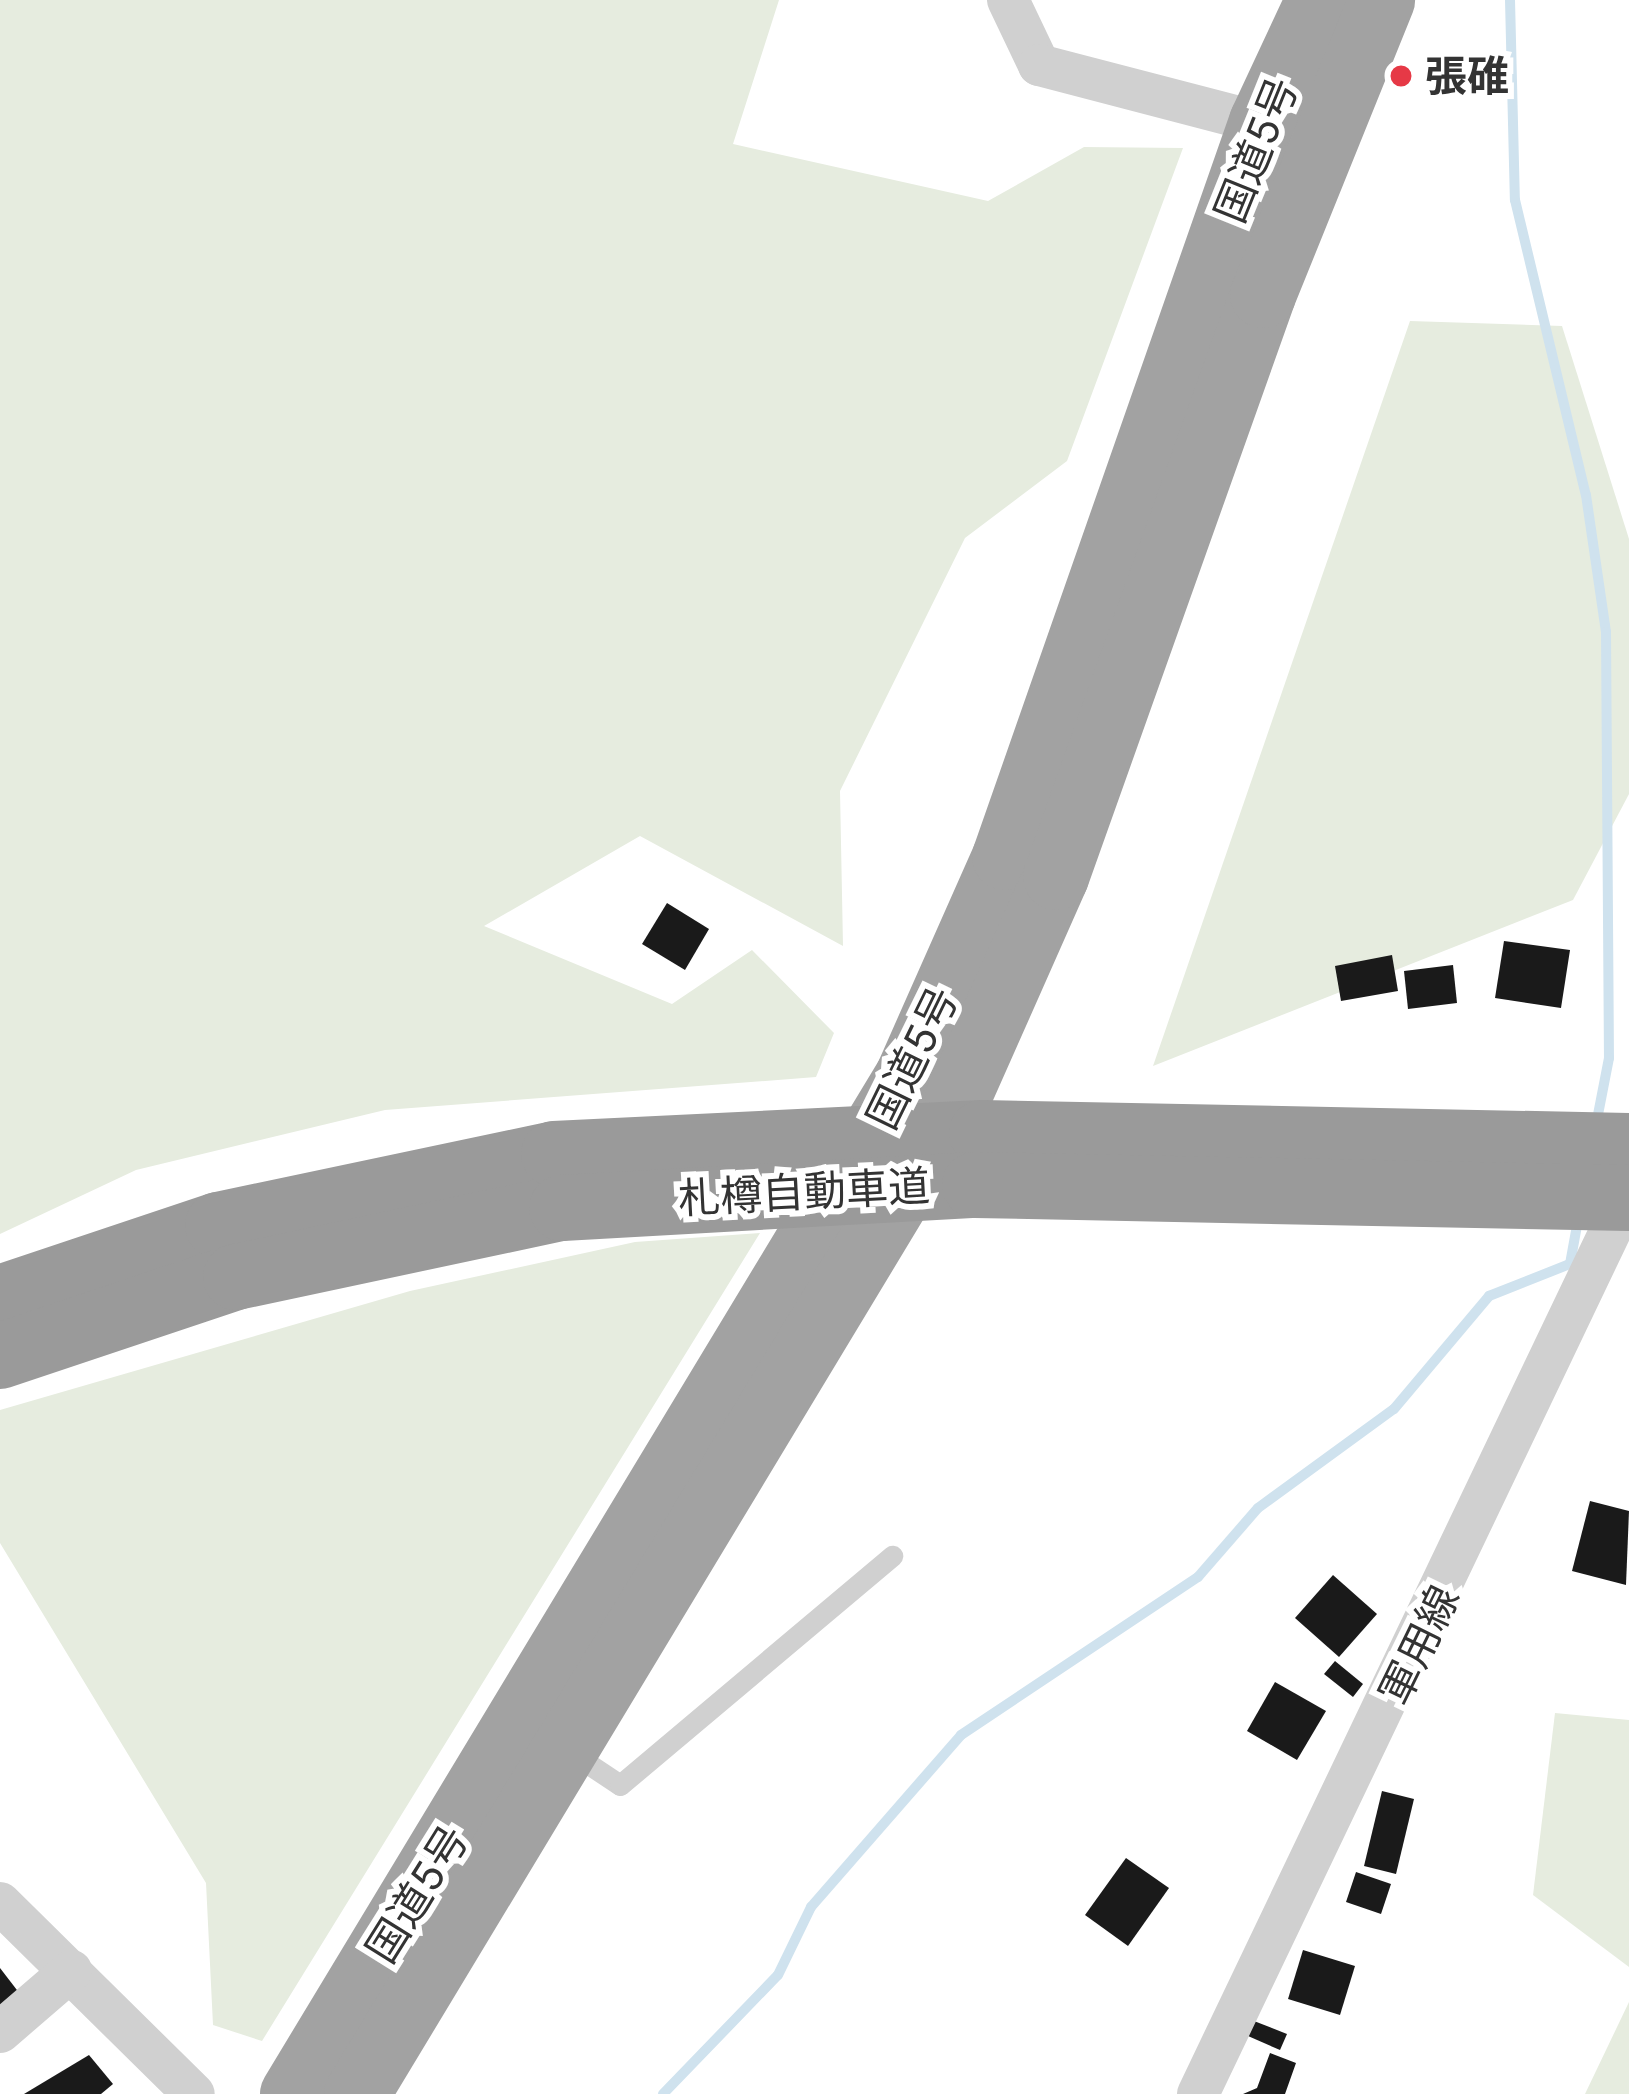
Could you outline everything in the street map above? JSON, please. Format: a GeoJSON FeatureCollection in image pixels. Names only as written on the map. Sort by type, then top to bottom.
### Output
{"type":"FeatureCollection","features":[{"type":"Feature","properties":{"kind":"highway","name":"国道5号"},"geometry":{"type":"LineString","coordinates":[[357,2094],[568,1751],[958,1097],[1056,877],[1291,131],[1319,0]]}},
{"type":"Feature","properties":{"kind":"highway","name":"国道5号"},"geometry":{"type":"LineString","coordinates":[[293,2094],[908,1076],[1004,857],[1291,131],[1382,0]]}},
{"type":"Feature","properties":{"kind":"highway","name":"札樽自動車道"},"geometry":{"type":"LineString","coordinates":[[0,1298],[218,1226],[982,1133],[1629,1146]]}},
{"type":"Feature","properties":{"kind":"highway","name":"札樽自動車道"},"geometry":{"type":"LineString","coordinates":[[0,1356],[236,1276],[558,1181],[1629,1195]]}},
{"type":"Feature","properties":{"kind":"street"},"geometry":{"type":"LineString","coordinates":[[1008,0],[1040,65],[1291,131]]}},
{"type":"Feature","properties":{"kind":"street","name":"軍用線"},"geometry":{"type":"LineString","coordinates":[[1198,2094],[1629,1195]]}},
{"type":"Feature","properties":{"kind":"street"},"geometry":{"type":"LineString","coordinates":[[0,1904],[194,2094]]}},
{"type":"Feature","properties":{"kind":"street"},"geometry":{"type":"LineString","coordinates":[[0,2032],[71,1971]]}},
{"type":"Feature","properties":{"kind":"lane"},"geometry":{"type":"LineString","coordinates":[[568,1751],[620,1785],[892,1556]]}},
{"type":"Feature","properties":{"kind":"shaded area"},"geometry":{"type":"Polygon","coordinates":[[[0,0],[779,0],[733,144],[988,201],[1084,147],[1183,148],[1067,461],[965,538],[840,791],[843,946],[640,836],[484,926],[672,1004],[752,950],[834,1033],[816,1077],[385,1110],[136,1170],[0,1234],[0,0]]]}},
{"type":"Feature","properties":{"kind":"shaded area"},"geometry":{"type":"Polygon","coordinates":[[[1410,321],[1562,326],[1629,539],[1629,794],[1573,900],[1153,1066],[1410,321]]]}},
{"type":"Feature","properties":{"kind":"shaded area"},"geometry":{"type":"Polygon","coordinates":[[[760,1233],[262,2041],[213,2025],[206,1883],[0,1543],[0,1410],[410,1291],[635,1242],[760,1233]]]}},
{"type":"Feature","properties":{"kind":"shaded area"},"geometry":{"type":"Polygon","coordinates":[[[1555,1713],[1629,1720],[1629,1967],[1533,1895],[1555,1713]]]}},
{"type":"Feature","properties":{"kind":"shaded area"},"geometry":{"type":"Polygon","coordinates":[[[1629,2002],[1629,2094],[1585,2094],[1629,2002]]]}},
{"type":"Feature","properties":{"kind":"building"},"geometry":{"type":"Polygon","coordinates":[[[667,903],[709,929],[685,970],[642,944],[667,903]]]}},
{"type":"Feature","properties":{"kind":"building"},"geometry":{"type":"Polygon","coordinates":[[[1504,941],[1570,950],[1561,1008],[1495,998],[1504,941]]]}},
{"type":"Feature","properties":{"kind":"building"},"geometry":{"type":"Polygon","coordinates":[[[1392,955],[1398,991],[1341,1001],[1335,966],[1392,955]]]}},
{"type":"Feature","properties":{"kind":"building"},"geometry":{"type":"Polygon","coordinates":[[[1453,965],[1457,1003],[1408,1009],[1404,971],[1453,965]]]}},
{"type":"Feature","properties":{"kind":"building"},"geometry":{"type":"Polygon","coordinates":[[[1590,1501],[1629,1511],[1626,1585],[1572,1571],[1590,1501]]]}},
{"type":"Feature","properties":{"kind":"building"},"geometry":{"type":"Polygon","coordinates":[[[1333,1575],[1377,1614],[1339,1657],[1295,1618],[1333,1575]]]}},
{"type":"Feature","properties":{"kind":"building"},"geometry":{"type":"Polygon","coordinates":[[[1335,1661],[1363,1684],[1353,1697],[1324,1674],[1335,1661]]]}},
{"type":"Feature","properties":{"kind":"building"},"geometry":{"type":"Polygon","coordinates":[[[1275,1682],[1326,1711],[1297,1760],[1247,1731],[1275,1682]]]}},
{"type":"Feature","properties":{"kind":"building"},"geometry":{"type":"Polygon","coordinates":[[[1382,1791],[1414,1799],[1396,1874],[1364,1866],[1382,1791]]]}},
{"type":"Feature","properties":{"kind":"building"},"geometry":{"type":"Polygon","coordinates":[[[1126,1858],[1169,1888],[1128,1946],[1085,1915],[1126,1858]]]}},
{"type":"Feature","properties":{"kind":"building"},"geometry":{"type":"Polygon","coordinates":[[[1356,1872],[1391,1884],[1381,1914],[1346,1902],[1356,1872]]]}},
{"type":"Feature","properties":{"kind":"building"},"geometry":{"type":"Polygon","coordinates":[[[1303,1950],[1355,1966],[1340,2015],[1288,1999],[1303,1950]]]}},
{"type":"Feature","properties":{"kind":"building"},"geometry":{"type":"Polygon","coordinates":[[[0,1968],[20,1994],[0,2009],[0,1968]]]}},
{"type":"Feature","properties":{"kind":"building"},"geometry":{"type":"Polygon","coordinates":[[[1254,2021],[1287,2034],[1280,2050],[1248,2036],[1254,2021]]]}},
{"type":"Feature","properties":{"kind":"building"},"geometry":{"type":"Polygon","coordinates":[[[1270,2053],[1296,2063],[1285,2094],[1243,2094],[1257,2088],[1270,2053]]]}},
{"type":"Feature","properties":{"kind":"building"},"geometry":{"type":"Polygon","coordinates":[[[89,2055],[113,2084],[101,2094],[24,2094],[89,2055]]]}},
{"type":"Feature","properties":{"kind":"waterway"},"geometry":{"type":"LineString","coordinates":[[1510,0],[1515,200],[1586,495],[1606,632],[1609,1058],[1596,1125]]}},
{"type":"Feature","properties":{"kind":"waterway"},"geometry":{"type":"LineString","coordinates":[[663,2094],[778,1975],[811,1907],[961,1735],[1198,1577],[1258,1508],[1394,1409],[1489,1296],[1570,1264],[1578,1220]]}},
{"type":"Feature","properties":{"kind":"place","name":"張碓"},"geometry":{"type":"Point","coordinates":[1401,76]}}]}
